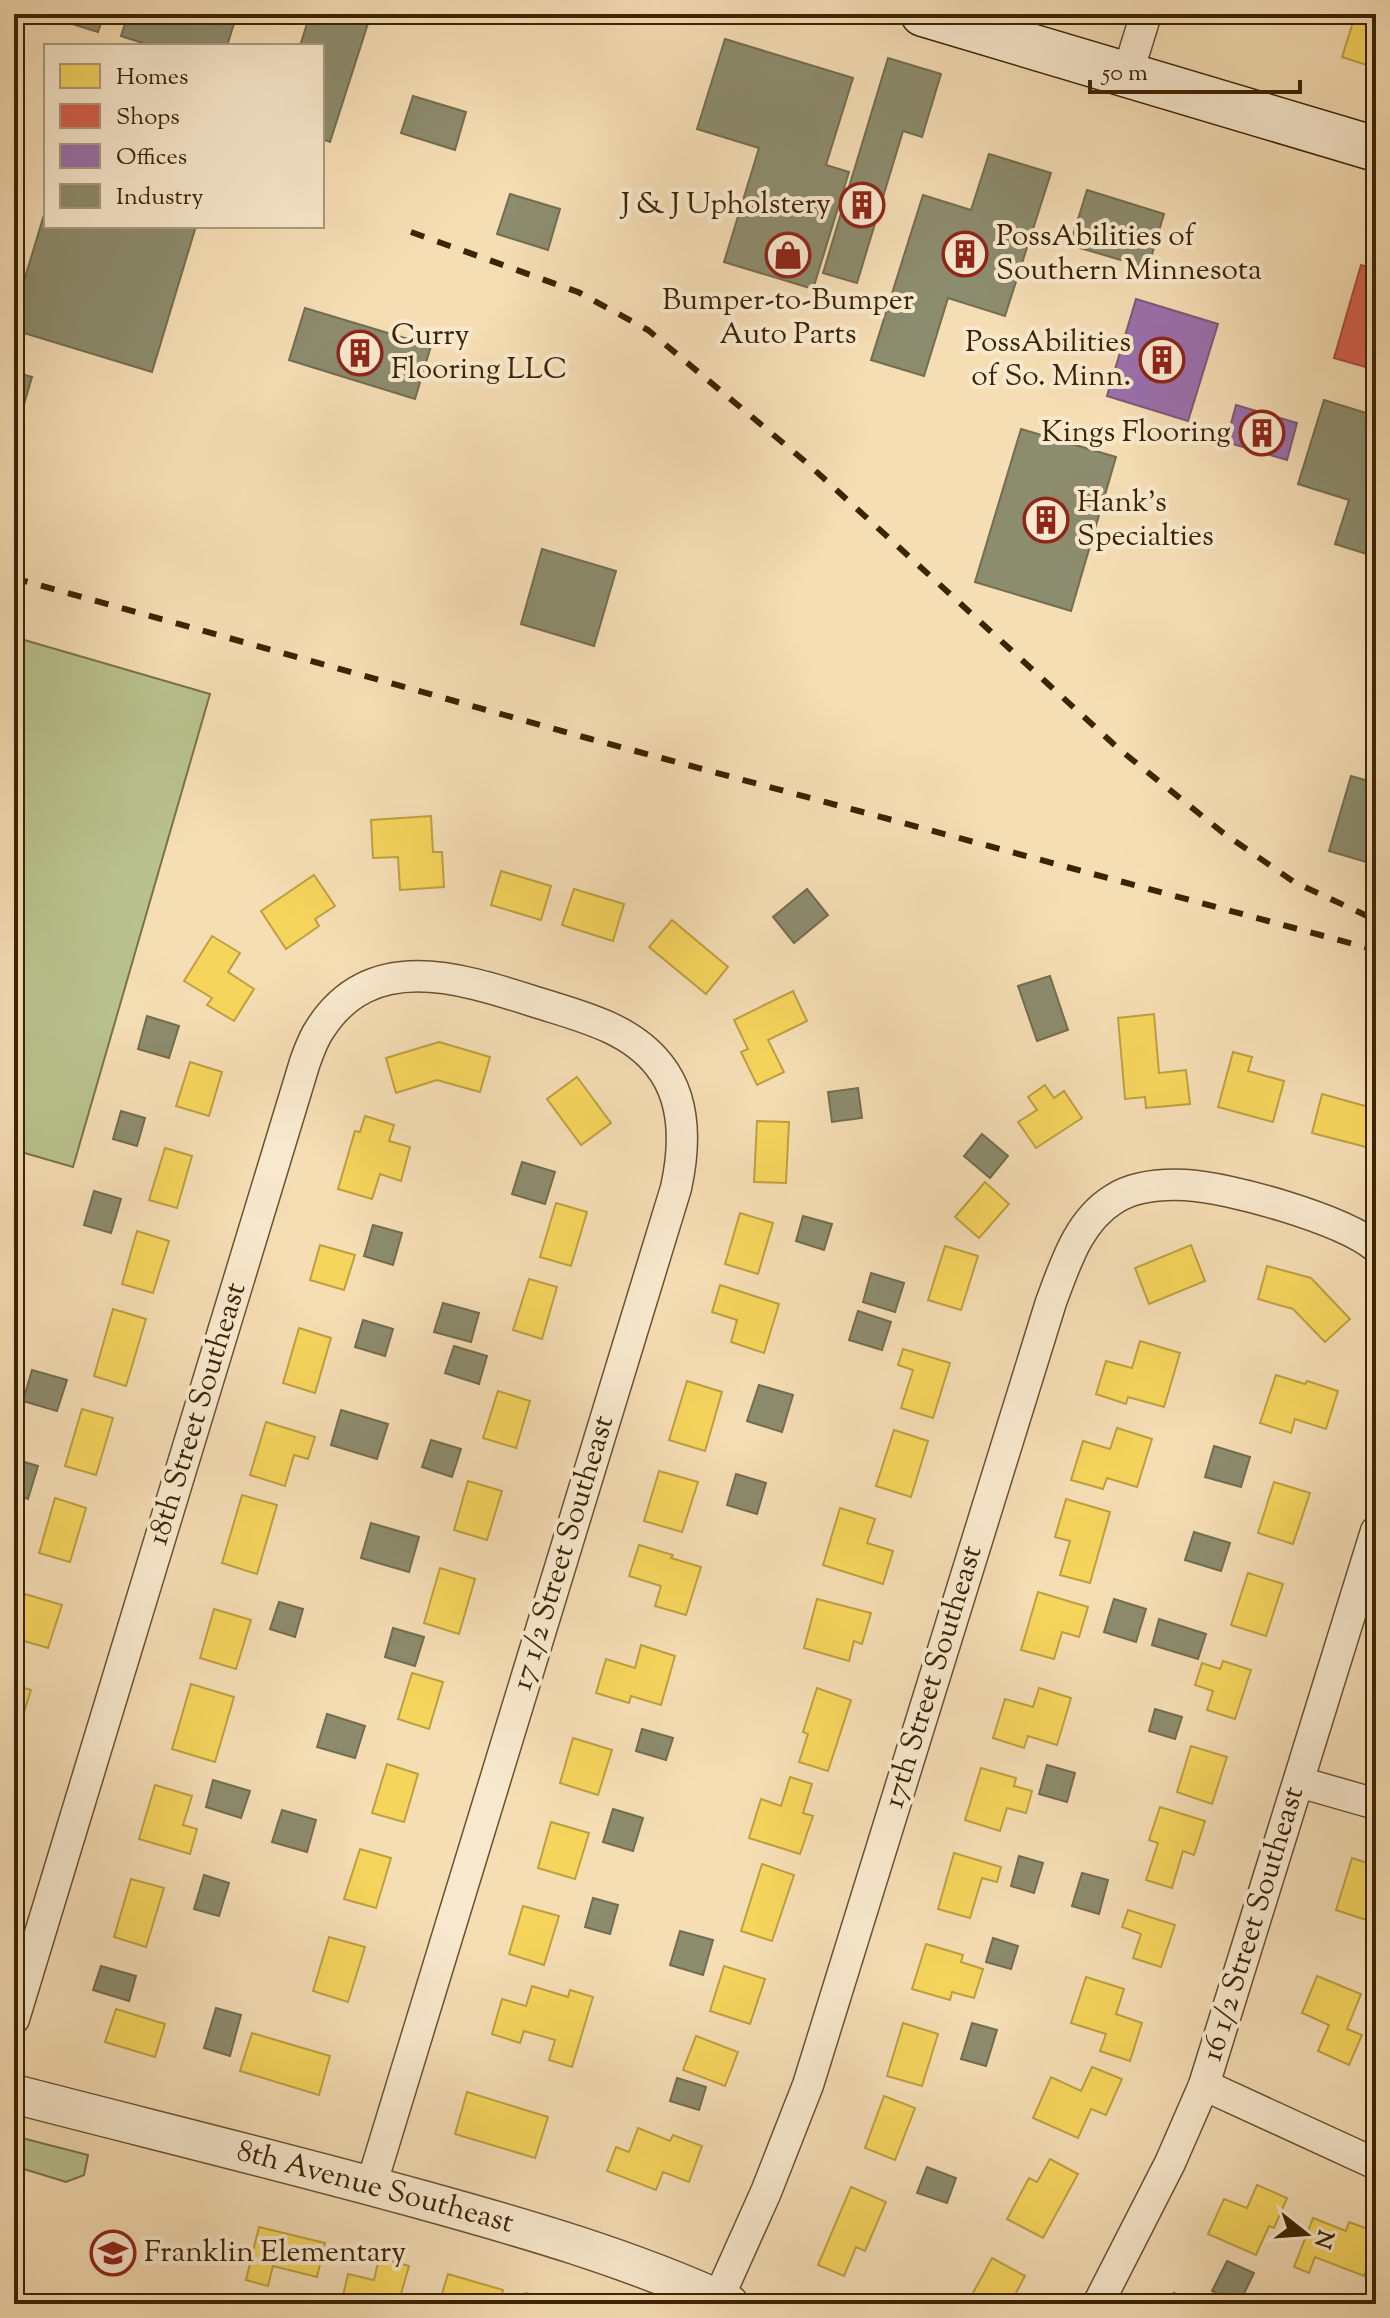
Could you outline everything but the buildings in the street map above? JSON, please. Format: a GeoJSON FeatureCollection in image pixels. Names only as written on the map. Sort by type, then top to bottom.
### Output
{"type":"FeatureCollection","features":[{"type":"Feature","properties":{"kind":"main road"},"geometry":{"type":"LineString","coordinates":[[923,14],[1376,149]]}},
{"type":"Feature","properties":{"kind":"street"},"geometry":{"type":"LineString","coordinates":[[1127,75],[1146,14]]}},
{"type":"Feature","properties":{"kind":"street","name":"18th Street Southeast"},"geometry":{"type":"LineString","coordinates":[[14,2019],[305,1062],[319,1030],[338,1007],[362,989],[406,975],[443,978],[526,999]]}},
{"type":"Feature","properties":{"kind":"street","name":"17 1/2 Street Southeast"},"geometry":{"type":"LineString","coordinates":[[371,2186],[676,1188],[683,1153],[677,1102],[661,1067],[650,1055],[611,1028],[526,999]]}},
{"type":"Feature","properties":{"kind":"street","name":"17th Street Southeast"},"geometry":{"type":"LineString","coordinates":[[724,2302],[808,2085],[1051,1302],[1073,1247],[1085,1227],[1115,1198],[1141,1188],[1158,1185],[1199,1186],[1320,1218],[1376,1247]]}},
{"type":"Feature","properties":{"kind":"street","name":"16 1/2 Street Southeast"},"geometry":{"type":"LineString","coordinates":[[1098,2304],[1170,2163],[1204,2085],[1376,1531]]}},
{"type":"Feature","properties":{"kind":"street"},"geometry":{"type":"LineString","coordinates":[[1299,1782],[1376,1804]]}},
{"type":"Feature","properties":{"kind":"street"},"geometry":{"type":"LineString","coordinates":[[1204,2085],[1376,2164]]}},
{"type":"Feature","properties":{"kind":"street","name":"8th Avenue Southeast"},"geometry":{"type":"LineString","coordinates":[[14,2094],[371,2186],[574,2243],[724,2302]]}},
{"type":"Feature","properties":{"kind":"green space"},"geometry":{"type":"Polygon","coordinates":[[[14,637],[210,694],[73,1167],[14,1150],[14,637]]]}},
{"type":"Feature","properties":{"kind":"green space"},"geometry":{"type":"Polygon","coordinates":[[[14,2136],[88,2155],[84,2175],[66,2182],[14,2166],[14,2136]]]}},
{"type":"Feature","properties":{"kind":"railway"},"geometry":{"type":"LineString","coordinates":[[411,232],[578,292],[648,330],[807,463],[1119,749],[1222,832],[1294,882],[1376,920]]}},
{"type":"Feature","properties":{"kind":"railway"},"geometry":{"type":"LineString","coordinates":[[14,578],[587,738],[1376,950]]}},
{"type":"Feature","properties":{"kind":"place","name":"J & J Upholstery"},"geometry":{"type":"Point","coordinates":[862,205]}},
{"type":"Feature","properties":{"kind":"place","name":"PossAbilities of Southern Minnesota"},"geometry":{"type":"Point","coordinates":[965,254]}},
{"type":"Feature","properties":{"kind":"place","name":"Bumper-to-Bumper Auto Parts"},"geometry":{"type":"Point","coordinates":[788,255]}},
{"type":"Feature","properties":{"kind":"place","name":"Curry Flooring LLC"},"geometry":{"type":"Point","coordinates":[360,353]}},
{"type":"Feature","properties":{"kind":"place","name":"PossAbilities of So. Minn."},"geometry":{"type":"Point","coordinates":[1162,360]}},
{"type":"Feature","properties":{"kind":"place","name":"Kings Flooring"},"geometry":{"type":"Point","coordinates":[1262,433]}},
{"type":"Feature","properties":{"kind":"place","name":"Hank's Specialties"},"geometry":{"type":"Point","coordinates":[1046,520]}},
{"type":"Feature","properties":{"kind":"place","name":"Franklin Elementary"},"geometry":{"type":"Point","coordinates":[113,2253]}}]}
